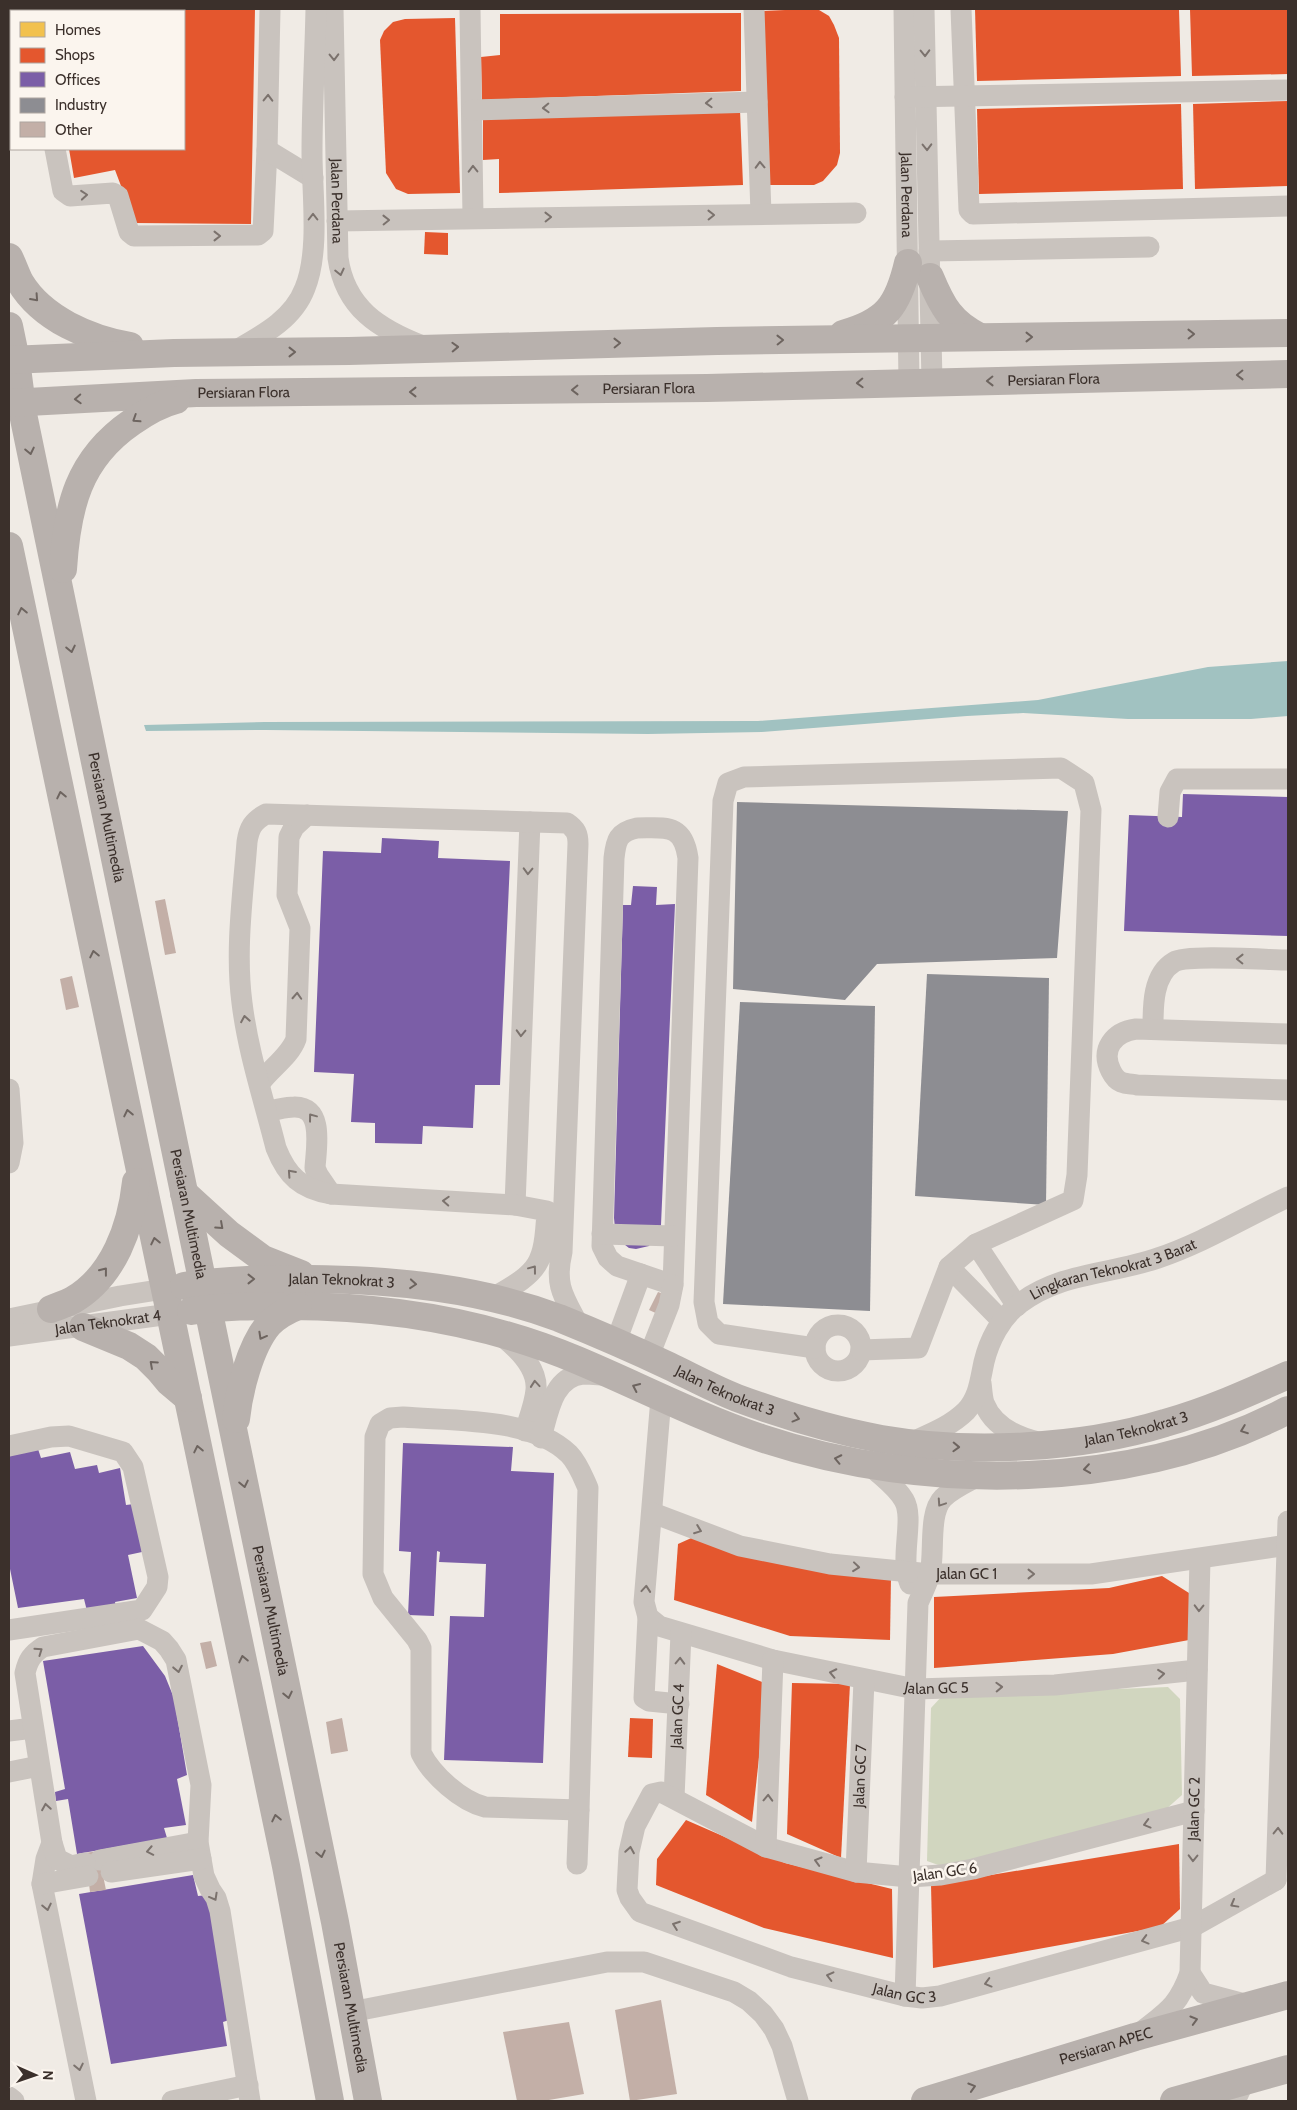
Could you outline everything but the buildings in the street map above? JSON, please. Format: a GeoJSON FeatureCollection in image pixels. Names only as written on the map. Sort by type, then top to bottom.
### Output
{"type":"FeatureCollection","features":[{"type":"Feature","properties":{"kind":"main road"},"geometry":{"type":"LineString","coordinates":[[9,257],[21,283],[42,306],[66,322],[92,336],[174,353]]}},
{"type":"Feature","properties":{"kind":"main road"},"geometry":{"type":"LineString","coordinates":[[825,339],[861,329],[879,318],[890,308],[902,287],[922,264],[938,297],[955,322],[965,330],[980,337]]}},
{"type":"Feature","properties":{"kind":"main road","name":"Persiaran Multimedia"},"geometry":{"type":"LineString","coordinates":[[9,326],[15,403],[62,602],[335,1922],[368,2101]]}},
{"type":"Feature","properties":{"kind":"main road"},"geometry":{"type":"LineString","coordinates":[[12,360],[174,353],[349,351],[825,339],[1288,333]]}},
{"type":"Feature","properties":{"kind":"main road","name":"Persiaran Flora"},"geometry":{"type":"LineString","coordinates":[[15,403],[196,394],[658,389],[1288,374]]}},
{"type":"Feature","properties":{"kind":"main road"},"geometry":{"type":"LineString","coordinates":[[62,602],[66,533],[71,506],[80,478],[97,452],[115,433],[164,403],[196,394]]}},
{"type":"Feature","properties":{"kind":"main road"},"geometry":{"type":"LineString","coordinates":[[9,546],[286,1866],[330,2101]]}},
{"type":"Feature","properties":{"kind":"main road"},"geometry":{"type":"LineString","coordinates":[[52,1309],[72,1301],[87,1290],[115,1256],[127,1230],[133,1208],[138,1161]]}},
{"type":"Feature","properties":{"kind":"main road"},"geometry":{"type":"LineString","coordinates":[[184,1193],[230,1234],[263,1259],[318,1280]]}},
{"type":"Feature","properties":{"kind":"main road","name":"Jalan Teknokrat 3"},"geometry":{"type":"LineString","coordinates":[[167,1302],[205,1296],[245,1279],[415,1284],[451,1288],[494,1297],[579,1326],[649,1356],[735,1397],[790,1416],[880,1439],[935,1446],[987,1448],[1084,1440],[1163,1424],[1237,1398],[1288,1375]]}},
{"type":"Feature","properties":{"kind":"main road","name":"Jalan Teknokrat 3"},"geometry":{"type":"LineString","coordinates":[[205,1296],[230,1305],[356,1308],[406,1313],[498,1333],[575,1359],[661,1398],[759,1437],[809,1453],[871,1466],[980,1475],[1074,1471],[1161,1456],[1205,1445],[1260,1424],[1288,1410]]}},
{"type":"Feature","properties":{"kind":"main road"},"geometry":{"type":"LineString","coordinates":[[234,1436],[238,1400],[244,1376],[254,1351],[269,1324],[286,1311],[298,1306]]}},
{"type":"Feature","properties":{"kind":"main road"},"geometry":{"type":"LineString","coordinates":[[82,1327],[108,1336],[134,1350],[159,1370],[169,1382],[188,1398]]}},
{"type":"Feature","properties":{"kind":"main road"},"geometry":{"type":"LineString","coordinates":[[286,1866],[295,1974],[314,2101]]}},
{"type":"Feature","properties":{"kind":"main road"},"geometry":{"type":"LineString","coordinates":[[335,1922],[387,2101]]}},
{"type":"Feature","properties":{"kind":"main road","name":"Persiaran APEC"},"geometry":{"type":"LineString","coordinates":[[925,2101],[1135,2037],[1288,1995]]}},
{"type":"Feature","properties":{"kind":"main road"},"geometry":{"type":"LineString","coordinates":[[1174,2101],[1239,2092],[1288,2069]]}},
{"type":"Feature","properties":{"kind":"street"},"geometry":{"type":"LineString","coordinates":[[55,150],[63,191],[66,195],[113,193],[118,196],[131,235],[258,235],[262,231],[263,142],[270,9]]}},
{"type":"Feature","properties":{"kind":"street","name":"Jalan Perdana"},"geometry":{"type":"LineString","coordinates":[[233,352],[280,323],[305,289],[311,267],[313,246],[312,153],[316,9]]}},
{"type":"Feature","properties":{"kind":"street","name":"Jalan Perdana"},"geometry":{"type":"LineString","coordinates":[[333,9],[337,221],[340,272],[344,285],[351,297],[375,322],[394,335],[427,348]]}},
{"type":"Feature","properties":{"kind":"street"},"geometry":{"type":"LineString","coordinates":[[470,9],[473,218]]}},
{"type":"Feature","properties":{"kind":"street"},"geometry":{"type":"LineString","coordinates":[[754,9],[761,214]]}},
{"type":"Feature","properties":{"kind":"street","name":"Jalan Perdana"},"geometry":{"type":"LineString","coordinates":[[904,9],[916,98],[922,264],[921,382]]}},
{"type":"Feature","properties":{"kind":"street","name":"Jalan Perdana"},"geometry":{"type":"LineString","coordinates":[[916,98],[924,9]]}},
{"type":"Feature","properties":{"kind":"street"},"geometry":{"type":"LineString","coordinates":[[961,9],[969,210],[972,214],[1288,206]]}},
{"type":"Feature","properties":{"kind":"street"},"geometry":{"type":"LineString","coordinates":[[916,98],[1288,90]]}},
{"type":"Feature","properties":{"kind":"street"},"geometry":{"type":"LineString","coordinates":[[472,110],[757,102]]}},
{"type":"Feature","properties":{"kind":"street"},"geometry":{"type":"LineString","coordinates":[[263,142],[313,178]]}},
{"type":"Feature","properties":{"kind":"street"},"geometry":{"type":"LineString","coordinates":[[337,221],[856,212]]}},
{"type":"Feature","properties":{"kind":"street"},"geometry":{"type":"LineString","coordinates":[[922,264],[1149,247]]}},
{"type":"Feature","properties":{"kind":"street"},"geometry":{"type":"LineString","coordinates":[[815,1348],[720,1334],[708,1323],[704,1302],[722,801],[728,783],[744,777],[1061,768],[1084,783],[1092,810],[1077,1175],[1073,1200],[976,1244],[949,1267],[918,1348],[861,1350]]}},
{"type":"Feature","properties":{"kind":"street"},"geometry":{"type":"LineString","coordinates":[[1168,817],[1170,792],[1172,785],[1177,780],[1288,779]]}},
{"type":"Feature","properties":{"kind":"street"},"geometry":{"type":"LineString","coordinates":[[556,1212],[515,1205],[331,1194],[314,1191],[302,1184],[282,1163],[247,1033],[241,990],[240,944],[249,829],[257,819],[266,814],[568,823],[575,828],[578,836],[556,1212],[562,1252],[558,1278],[559,1287],[579,1326]]}},
{"type":"Feature","properties":{"kind":"street"},"geometry":{"type":"LineString","coordinates":[[260,1083],[270,1069],[293,1049],[296,1039],[300,928],[287,895],[289,837],[294,827],[307,816]]}},
{"type":"Feature","properties":{"kind":"street"},"geometry":{"type":"LineString","coordinates":[[515,1205],[530,822]]}},
{"type":"Feature","properties":{"kind":"street"},"geometry":{"type":"LineString","coordinates":[[649,1356],[669,1305],[673,1285],[688,858],[682,837],[678,832],[669,828],[638,828],[626,830],[619,837],[616,846],[602,1246],[608,1258],[617,1266],[673,1285]]}},
{"type":"Feature","properties":{"kind":"street"},"geometry":{"type":"LineString","coordinates":[[1153,1029],[1154,1001],[1157,987],[1161,976],[1173,962],[1190,958],[1288,960]]}},
{"type":"Feature","properties":{"kind":"street"},"geometry":{"type":"LineString","coordinates":[[1288,1034],[1153,1029],[1126,1030],[1117,1035],[1109,1044],[1107,1054],[1109,1067],[1114,1077],[1120,1082],[1288,1090]]}},
{"type":"Feature","properties":{"kind":"street"},"geometry":{"type":"LineString","coordinates":[[9,1089],[13,1143],[9,1163]]}},
{"type":"Feature","properties":{"kind":"street"},"geometry":{"type":"LineString","coordinates":[[267,1111],[294,1106],[303,1108],[311,1113],[317,1124],[315,1168],[331,1194]]}},
{"type":"Feature","properties":{"kind":"street","name":"Lingkaran Teknokrat 3 Barat"},"geometry":{"type":"LineString","coordinates":[[1010,1313],[1052,1284],[1158,1258],[1288,1197]]}},
{"type":"Feature","properties":{"kind":"street"},"geometry":{"type":"LineString","coordinates":[[494,1297],[522,1281],[533,1272],[539,1261],[556,1212]]}},
{"type":"Feature","properties":{"kind":"street"},"geometry":{"type":"LineString","coordinates":[[602,1234],[674,1236]]}},
{"type":"Feature","properties":{"kind":"street"},"geometry":{"type":"LineString","coordinates":[[976,1244],[1010,1313]]}},
{"type":"Feature","properties":{"kind":"street"},"geometry":{"type":"LineString","coordinates":[[949,1267],[1010,1313]]}},
{"type":"Feature","properties":{"kind":"street"},"geometry":{"type":"LineString","coordinates":[[616,1342],[641,1274]]}},
{"type":"Feature","properties":{"kind":"street","name":"Jalan Teknokrat 4"},"geometry":{"type":"LineString","coordinates":[[9,1319],[52,1309],[167,1302]]}},
{"type":"Feature","properties":{"kind":"street","name":"Jalan Teknokrat 4"},"geometry":{"type":"LineString","coordinates":[[9,1336],[82,1327],[167,1302]]}},
{"type":"Feature","properties":{"kind":"street"},"geometry":{"type":"LineString","coordinates":[[910,1443],[954,1421],[967,1410],[975,1399],[992,1340],[1010,1313]]}},
{"type":"Feature","properties":{"kind":"street"},"geometry":{"type":"LineString","coordinates":[[839,1325],[853,1330],[858,1335],[861,1350],[855,1364],[849,1369],[833,1372],[820,1363],[815,1348],[816,1340],[825,1329],[839,1325]]}},
{"type":"Feature","properties":{"kind":"street"},"geometry":{"type":"LineString","coordinates":[[498,1333],[516,1347],[536,1380],[533,1434]]}},
{"type":"Feature","properties":{"kind":"street"},"geometry":{"type":"LineString","coordinates":[[533,1434],[553,1396],[566,1380],[581,1374],[611,1375]]}},
{"type":"Feature","properties":{"kind":"street"},"geometry":{"type":"LineString","coordinates":[[980,1383],[984,1404],[1002,1426],[1012,1434],[1044,1444]]}},
{"type":"Feature","properties":{"kind":"street"},"geometry":{"type":"LineString","coordinates":[[661,1398],[653,1513],[644,1602],[648,1617],[644,1698],[649,1701],[679,1704]]}},
{"type":"Feature","properties":{"kind":"street"},"geometry":{"type":"LineString","coordinates":[[577,1864],[579,1810],[588,1488],[570,1455],[550,1441],[509,1425],[403,1417],[390,1418],[380,1424],[376,1437],[373,1574],[383,1598],[417,1640],[421,1648],[421,1753],[427,1765],[462,1798],[473,1804],[484,1807],[579,1810]]}},
{"type":"Feature","properties":{"kind":"street"},"geometry":{"type":"LineString","coordinates":[[9,1446],[51,1437],[69,1436],[124,1452],[133,1467],[158,1577],[157,1587],[142,1610],[9,1630]]}},
{"type":"Feature","properties":{"kind":"street"},"geometry":{"type":"LineString","coordinates":[[871,1466],[898,1490],[907,1505],[905,1573],[918,1603]]}},
{"type":"Feature","properties":{"kind":"street"},"geometry":{"type":"LineString","coordinates":[[905,1996],[918,1603],[930,1574],[934,1516],[937,1506],[942,1498],[950,1492],[980,1475]]}},
{"type":"Feature","properties":{"kind":"street","name":"Jalan GC 1"},"geometry":{"type":"LineString","coordinates":[[653,1513],[740,1546],[830,1564],[905,1573],[1091,1574],[1287,1545]]}},
{"type":"Feature","properties":{"kind":"street"},"geometry":{"type":"LineString","coordinates":[[1282,1881],[1288,1521]]}},
{"type":"Feature","properties":{"kind":"street","name":"Jalan GC 2"},"geometry":{"type":"LineString","coordinates":[[1135,2037],[1174,2005],[1192,1978],[1200,1559]]}},
{"type":"Feature","properties":{"kind":"street","name":"Jalan GC 5"},"geometry":{"type":"LineString","coordinates":[[648,1617],[659,1626],[681,1634],[772,1660],[915,1690],[1055,1685],[1197,1670]]}},
{"type":"Feature","properties":{"kind":"street"},"geometry":{"type":"LineString","coordinates":[[96,1868],[71,1866],[57,1859],[52,1843],[39,1766],[26,1673],[28,1663],[33,1654],[43,1647],[139,1629],[162,1641],[176,1660],[200,1785],[199,1850],[204,1876],[216,1898],[220,1911],[249,2093],[172,2101]]}},
{"type":"Feature","properties":{"kind":"street","name":"Jalan GC 4"},"geometry":{"type":"LineString","coordinates":[[674,1798],[681,1634]]}},
{"type":"Feature","properties":{"kind":"street"},"geometry":{"type":"LineString","coordinates":[[766,1847],[772,1660]]}},
{"type":"Feature","properties":{"kind":"street","name":"Jalan GC 7"},"geometry":{"type":"LineString","coordinates":[[856,1872],[864,1680]]}},
{"type":"Feature","properties":{"kind":"street"},"geometry":{"type":"LineString","coordinates":[[9,1731],[33,1728]]}},
{"type":"Feature","properties":{"kind":"street"},"geometry":{"type":"LineString","coordinates":[[9,1772],[39,1766]]}},
{"type":"Feature","properties":{"kind":"street","name":"Jalan GC 3"},"geometry":{"type":"LineString","coordinates":[[674,1798],[661,1792],[652,1794],[635,1826],[629,1852],[627,1890],[640,1912],[791,1967],[905,1996],[922,1998],[940,1996],[1192,1927],[1282,1881]]}},
{"type":"Feature","properties":{"kind":"street","name":"Jalan GC 6"},"geometry":{"type":"LineString","coordinates":[[674,1798],[766,1847],[856,1872],[909,1877],[941,1876],[973,1870],[1194,1811]]}},
{"type":"Feature","properties":{"kind":"street"},"geometry":{"type":"LineString","coordinates":[[52,1843],[46,1859],[42,1884],[86,2101]]}},
{"type":"Feature","properties":{"kind":"street"},"geometry":{"type":"LineString","coordinates":[[42,1884],[96,1868],[199,1850]]}},
{"type":"Feature","properties":{"kind":"street"},"geometry":{"type":"LineString","coordinates":[[361,2010],[607,1962],[644,1962],[734,1992],[749,2001],[763,2014],[774,2029],[782,2046],[798,2101]]}},
{"type":"Feature","properties":{"kind":"street"},"geometry":{"type":"LineString","coordinates":[[1192,1978],[1203,1993],[1248,2005]]}},
{"type":"Feature","properties":{"kind":"street"},"geometry":{"type":"LineString","coordinates":[[9,2097],[14,2101]]}},
{"type":"Feature","properties":{"kind":"green space"},"geometry":{"type":"Polygon","coordinates":[[[1168,1687],[1180,1699],[1182,1795],[1165,1810],[944,1867],[927,1861],[931,1708],[942,1696],[1168,1687]]]}},
{"type":"Feature","properties":{"kind":"water"},"geometry":{"type":"Polygon","coordinates":[[[1288,661],[1288,716],[1251,719],[1128,719],[1023,713],[762,732],[648,734],[266,730],[146,731],[144,725],[265,722],[758,721],[1038,700],[1208,667],[1288,661]]]}}]}
